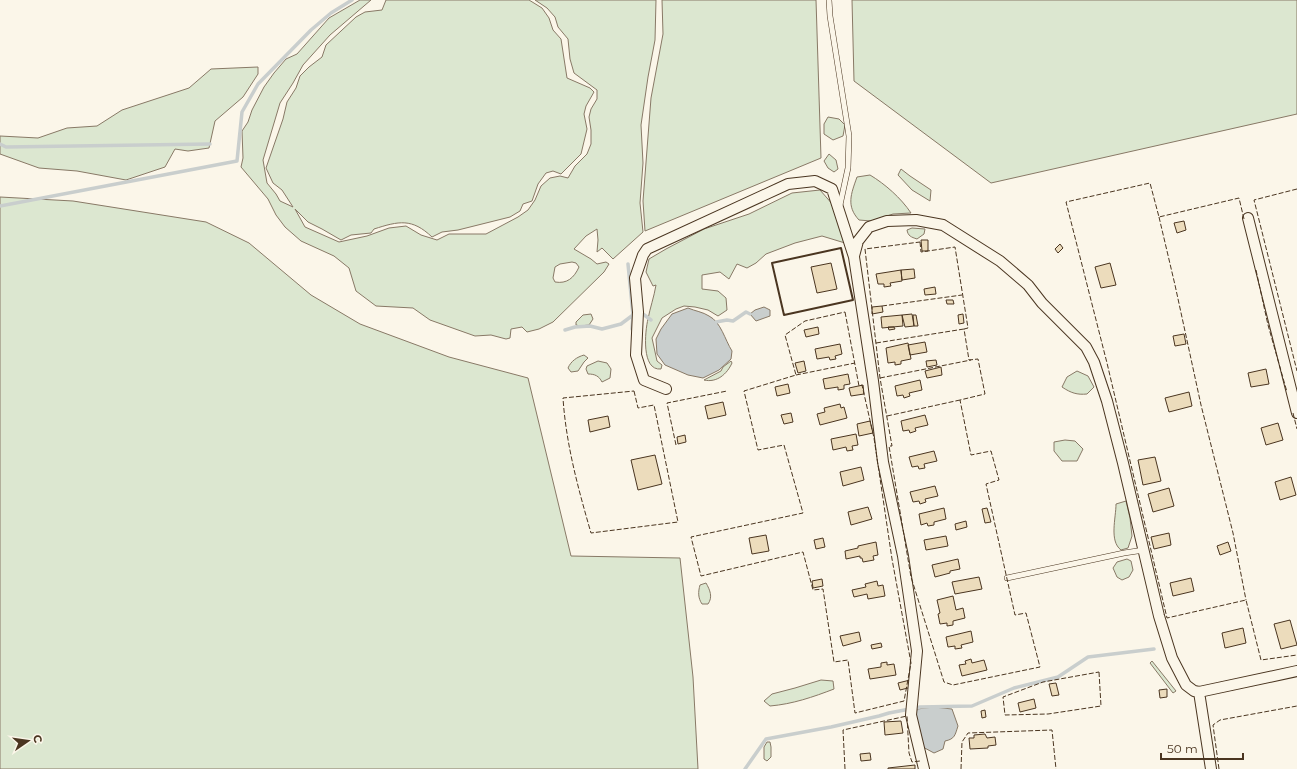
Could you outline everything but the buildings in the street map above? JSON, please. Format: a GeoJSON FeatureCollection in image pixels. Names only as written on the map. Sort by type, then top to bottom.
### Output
{"type":"FeatureCollection","features":[{"type":"Feature","properties":{"kind":"street"},"geometry":{"type":"LineString","coordinates":[[666,389],[644,380],[636,355],[638,312],[635,278],[643,255],[647,249],[788,184],[815,181],[832,189],[854,257],[872,374],[883,462],[903,556],[917,651],[911,715],[924,769]]}},
{"type":"Feature","properties":{"kind":"street"},"geometry":{"type":"LineString","coordinates":[[1248,218],[1297,413]]}},
{"type":"Feature","properties":{"kind":"street"},"geometry":{"type":"LineString","coordinates":[[854,257],[858,240],[869,227],[887,221],[916,220],[943,225],[1000,262],[1028,286],[1042,303],[1086,347],[1094,362],[1107,400],[1159,616],[1172,658],[1186,685],[1194,691],[1199,692],[1297,671]]}},
{"type":"Feature","properties":{"kind":"street"},"geometry":{"type":"LineString","coordinates":[[1199,692],[1211,769]]}},
{"type":"Feature","properties":{"kind":"lane"},"geometry":{"type":"LineString","coordinates":[[829,0],[830,16],[849,136],[848,168],[839,209]]}},
{"type":"Feature","properties":{"kind":"lane"},"geometry":{"type":"LineString","coordinates":[[1007,578],[1144,550]]}},
{"type":"Feature","properties":{"kind":"green space"},"geometry":{"type":"Polygon","coordinates":[[[360,0],[371,0],[330,35],[303,65],[280,103],[263,160],[267,183],[280,201],[293,207],[282,190],[273,183],[266,168],[283,119],[287,102],[296,88],[300,76],[322,57],[326,45],[356,17],[365,12],[382,10],[386,0],[529,0],[542,8],[549,18],[553,30],[561,39],[567,78],[590,88],[594,92],[586,106],[584,114],[587,129],[581,154],[561,174],[553,171],[546,173],[538,184],[532,201],[523,204],[520,211],[510,217],[458,230],[442,232],[432,237],[425,231],[411,224],[398,223],[374,229],[371,233],[351,235],[341,240],[308,222],[295,209],[305,227],[339,242],[367,236],[389,228],[406,226],[421,235],[437,240],[449,234],[486,234],[518,217],[528,210],[535,200],[541,186],[550,178],[560,176],[568,178],[575,166],[587,154],[591,144],[589,117],[591,109],[597,99],[597,90],[574,73],[570,59],[568,39],[558,27],[555,17],[547,8],[535,0],[656,0],[655,40],[641,125],[643,163],[640,203],[643,232],[613,259],[602,248],[597,252],[597,229],[586,236],[574,249],[597,264],[606,262],[609,264],[604,272],[553,322],[539,329],[527,332],[522,327],[511,329],[510,338],[506,339],[491,335],[475,336],[430,320],[413,308],[376,306],[356,291],[349,268],[334,256],[301,241],[285,227],[276,215],[268,199],[241,167],[243,158],[242,131],[248,122],[252,110],[264,87],[286,59],[297,54],[329,18],[360,0]],[[572,262],[560,264],[555,267],[553,278],[555,282],[563,282],[570,279],[579,267],[576,263],[572,262]]]}},
{"type":"Feature","properties":{"kind":"green space"},"geometry":{"type":"Polygon","coordinates":[[[662,0],[816,0],[821,158],[645,231],[643,201],[651,98],[663,34],[662,0]]]}},
{"type":"Feature","properties":{"kind":"green space"},"geometry":{"type":"Polygon","coordinates":[[[852,0],[1297,0],[1297,114],[991,183],[854,81],[852,0]]]}},
{"type":"Feature","properties":{"kind":"green space"},"geometry":{"type":"Polygon","coordinates":[[[258,67],[258,74],[243,97],[215,121],[209,148],[188,151],[175,149],[165,167],[126,180],[77,171],[39,168],[0,154],[0,136],[38,138],[67,128],[97,126],[122,110],[189,88],[211,69],[258,67]]]}},
{"type":"Feature","properties":{"kind":"green space"},"geometry":{"type":"Polygon","coordinates":[[[828,117],[839,119],[845,125],[843,136],[833,140],[824,134],[824,124],[828,117]]]}},
{"type":"Feature","properties":{"kind":"green space"},"geometry":{"type":"Polygon","coordinates":[[[829,154],[836,160],[838,169],[834,172],[828,168],[824,161],[829,154]]]}},
{"type":"Feature","properties":{"kind":"green space"},"geometry":{"type":"Polygon","coordinates":[[[901,169],[931,190],[930,201],[912,190],[898,175],[901,169]]]}},
{"type":"Feature","properties":{"kind":"green space"},"geometry":{"type":"Polygon","coordinates":[[[870,175],[892,192],[911,213],[893,214],[871,221],[859,220],[852,210],[851,205],[853,189],[857,177],[870,175]]]}},
{"type":"Feature","properties":{"kind":"green space"},"geometry":{"type":"Polygon","coordinates":[[[820,190],[834,206],[845,243],[822,236],[795,243],[766,254],[756,263],[747,268],[737,264],[729,279],[720,272],[702,275],[702,289],[718,291],[726,298],[727,310],[718,316],[708,310],[684,306],[662,318],[652,338],[657,361],[662,365],[661,369],[655,368],[650,364],[646,349],[646,332],[656,285],[653,286],[646,272],[649,259],[704,229],[749,214],[792,193],[820,190]]]}},
{"type":"Feature","properties":{"kind":"green space"},"geometry":{"type":"Polygon","coordinates":[[[0,197],[73,201],[206,222],[249,243],[311,295],[360,324],[449,357],[528,378],[571,556],[680,558],[693,677],[698,769],[0,769],[0,197]]]}},
{"type":"Feature","properties":{"kind":"green space"},"geometry":{"type":"Polygon","coordinates":[[[912,228],[925,229],[924,234],[917,239],[911,237],[907,230],[912,228]]]}},
{"type":"Feature","properties":{"kind":"green space"},"geometry":{"type":"Polygon","coordinates":[[[591,314],[593,319],[589,325],[576,325],[576,322],[583,315],[591,314]]]}},
{"type":"Feature","properties":{"kind":"green space"},"geometry":{"type":"Polygon","coordinates":[[[584,355],[588,358],[578,371],[571,372],[568,368],[571,363],[584,355]]]}},
{"type":"Feature","properties":{"kind":"green space"},"geometry":{"type":"Polygon","coordinates":[[[598,361],[607,363],[611,369],[610,378],[602,382],[600,378],[593,374],[588,374],[586,369],[587,366],[598,361]]]}},
{"type":"Feature","properties":{"kind":"green space"},"geometry":{"type":"Polygon","coordinates":[[[731,361],[732,363],[730,367],[721,377],[709,381],[704,380],[721,371],[723,367],[731,361]]]}},
{"type":"Feature","properties":{"kind":"green space"},"geometry":{"type":"Polygon","coordinates":[[[1077,371],[1088,376],[1094,387],[1087,394],[1074,393],[1062,387],[1067,377],[1077,371]]]}},
{"type":"Feature","properties":{"kind":"green space"},"geometry":{"type":"Polygon","coordinates":[[[1065,440],[1075,441],[1083,449],[1077,461],[1062,461],[1054,451],[1054,442],[1065,440]]]}},
{"type":"Feature","properties":{"kind":"green space"},"geometry":{"type":"Polygon","coordinates":[[[1126,501],[1132,536],[1128,548],[1121,550],[1117,546],[1114,535],[1116,504],[1126,501]]]}},
{"type":"Feature","properties":{"kind":"green space"},"geometry":{"type":"Polygon","coordinates":[[[1127,559],[1131,561],[1133,570],[1129,577],[1122,580],[1117,577],[1113,568],[1117,562],[1127,559]]]}},
{"type":"Feature","properties":{"kind":"green space"},"geometry":{"type":"Polygon","coordinates":[[[706,583],[711,596],[708,604],[702,604],[699,597],[699,588],[700,585],[706,583]]]}},
{"type":"Feature","properties":{"kind":"green space"},"geometry":{"type":"Polygon","coordinates":[[[1152,661],[1176,691],[1173,693],[1150,663],[1152,661]]]}},
{"type":"Feature","properties":{"kind":"green space"},"geometry":{"type":"Polygon","coordinates":[[[821,680],[833,681],[834,689],[787,704],[770,706],[764,701],[772,694],[821,680]]]}},
{"type":"Feature","properties":{"kind":"green space"},"geometry":{"type":"Polygon","coordinates":[[[767,742],[770,742],[771,757],[767,761],[764,759],[764,747],[767,742]]]}},
{"type":"Feature","properties":{"kind":"shaded area"},"geometry":{"type":"Polygon","coordinates":[[[764,307],[770,310],[770,316],[756,321],[750,314],[755,310],[764,307]]]}},
{"type":"Feature","properties":{"kind":"shaded area"},"geometry":{"type":"Polygon","coordinates":[[[688,308],[704,313],[717,322],[732,351],[731,359],[719,370],[703,378],[688,375],[665,365],[657,354],[656,339],[661,329],[672,314],[688,308]]]}},
{"type":"Feature","properties":{"kind":"shaded area"},"geometry":{"type":"Polygon","coordinates":[[[934,707],[952,709],[958,726],[954,736],[945,741],[943,749],[934,753],[921,746],[915,719],[917,709],[934,707]]]}},
{"type":"Feature","properties":{"kind":"waterway"},"geometry":{"type":"LineString","coordinates":[[0,206],[237,161],[242,112],[258,84],[311,30],[331,13],[352,0]]}},
{"type":"Feature","properties":{"kind":"waterway"},"geometry":{"type":"LineString","coordinates":[[0,144],[6,147],[210,144]]}},
{"type":"Feature","properties":{"kind":"waterway"},"geometry":{"type":"LineString","coordinates":[[628,264],[633,315],[632,329]]}},
{"type":"Feature","properties":{"kind":"waterway"},"geometry":{"type":"LineString","coordinates":[[716,322],[727,320],[733,321],[746,312],[750,314]]}},
{"type":"Feature","properties":{"kind":"waterway"},"geometry":{"type":"LineString","coordinates":[[643,314],[651,320]]}},
{"type":"Feature","properties":{"kind":"waterway"},"geometry":{"type":"LineString","coordinates":[[565,330],[575,327],[590,326],[602,329],[621,324],[633,315]]}},
{"type":"Feature","properties":{"kind":"waterway"},"geometry":{"type":"LineString","coordinates":[[745,769],[766,739],[831,727],[920,707],[972,706],[1014,688],[1058,677],[1088,657],[1154,649]]}},
{"type":"Feature","properties":{"kind":"fence"},"geometry":{"type":"LineString","coordinates":[[1244,219],[1239,198],[1159,217],[1150,183],[1066,202],[1107,363],[1167,618],[1246,600],[1261,660],[1297,655]]}},
{"type":"Feature","properties":{"kind":"fence"},"geometry":{"type":"LineString","coordinates":[[1297,189],[1254,200],[1297,371]]}},
{"type":"Feature","properties":{"kind":"fence"},"geometry":{"type":"LineString","coordinates":[[1159,217],[1201,405],[1233,533],[1246,600]]}},
{"type":"Feature","properties":{"kind":"fence"},"geometry":{"type":"LineString","coordinates":[[920,242],[921,252],[955,247],[968,328],[964,329],[969,360],[978,359],[985,394],[960,400],[971,455],[991,451],[999,480],[986,484],[1015,615],[1026,613],[1040,667],[953,685],[944,682],[911,577],[889,446],[892,446],[880,378],[865,249],[920,242]]}},
{"type":"Feature","properties":{"kind":"fence"},"geometry":{"type":"LineString","coordinates":[[1256,270],[1268,325],[1287,392]]}},
{"type":"Feature","properties":{"kind":"fence"},"geometry":{"type":"LineString","coordinates":[[882,306],[962,295]]}},
{"type":"Feature","properties":{"kind":"fence"},"geometry":{"type":"LineString","coordinates":[[845,312],[859,386],[862,385],[874,438],[892,559],[911,663],[904,701],[855,713],[848,660],[834,662],[823,589],[813,590],[803,552],[701,576],[691,537],[803,513],[784,445],[758,450],[744,391],[796,375],[785,335],[805,321],[845,312]]}},
{"type":"Feature","properties":{"kind":"fence"},"geometry":{"type":"LineString","coordinates":[[876,343],[964,329]]}},
{"type":"Feature","properties":{"kind":"fence"},"geometry":{"type":"LineString","coordinates":[[880,378],[971,360]]}},
{"type":"Feature","properties":{"kind":"fence"},"geometry":{"type":"LineString","coordinates":[[796,375],[855,363]]}},
{"type":"Feature","properties":{"kind":"fence"},"geometry":{"type":"LineString","coordinates":[[634,391],[638,408],[654,405],[678,522],[591,533],[577,483],[567,432],[563,398],[634,391]]}},
{"type":"Feature","properties":{"kind":"fence"},"geometry":{"type":"LineString","coordinates":[[676,445],[667,403],[727,391]]}},
{"type":"Feature","properties":{"kind":"fence"},"geometry":{"type":"LineString","coordinates":[[887,416],[960,400]]}},
{"type":"Feature","properties":{"kind":"fence"},"geometry":{"type":"LineString","coordinates":[[1293,413],[1297,429]]}},
{"type":"Feature","properties":{"kind":"fence"},"geometry":{"type":"LineString","coordinates":[[1099,672],[1101,706],[1048,714],[1005,715],[1003,697],[1043,682],[1099,672]]}},
{"type":"Feature","properties":{"kind":"fence"},"geometry":{"type":"LineString","coordinates":[[1219,769],[1213,725],[1220,720],[1297,706]]}},
{"type":"Feature","properties":{"kind":"fence"},"geometry":{"type":"LineString","coordinates":[[845,769],[843,730],[907,716],[909,753],[912,762],[920,761]]}},
{"type":"Feature","properties":{"kind":"fence"},"geometry":{"type":"LineString","coordinates":[[961,769],[962,742],[968,733],[1052,730],[1056,769]]}},
{"type":"Feature","properties":{"kind":"wall"},"geometry":{"type":"LineString","coordinates":[[841,248],[853,300],[784,315],[772,263],[841,248]]}}]}
